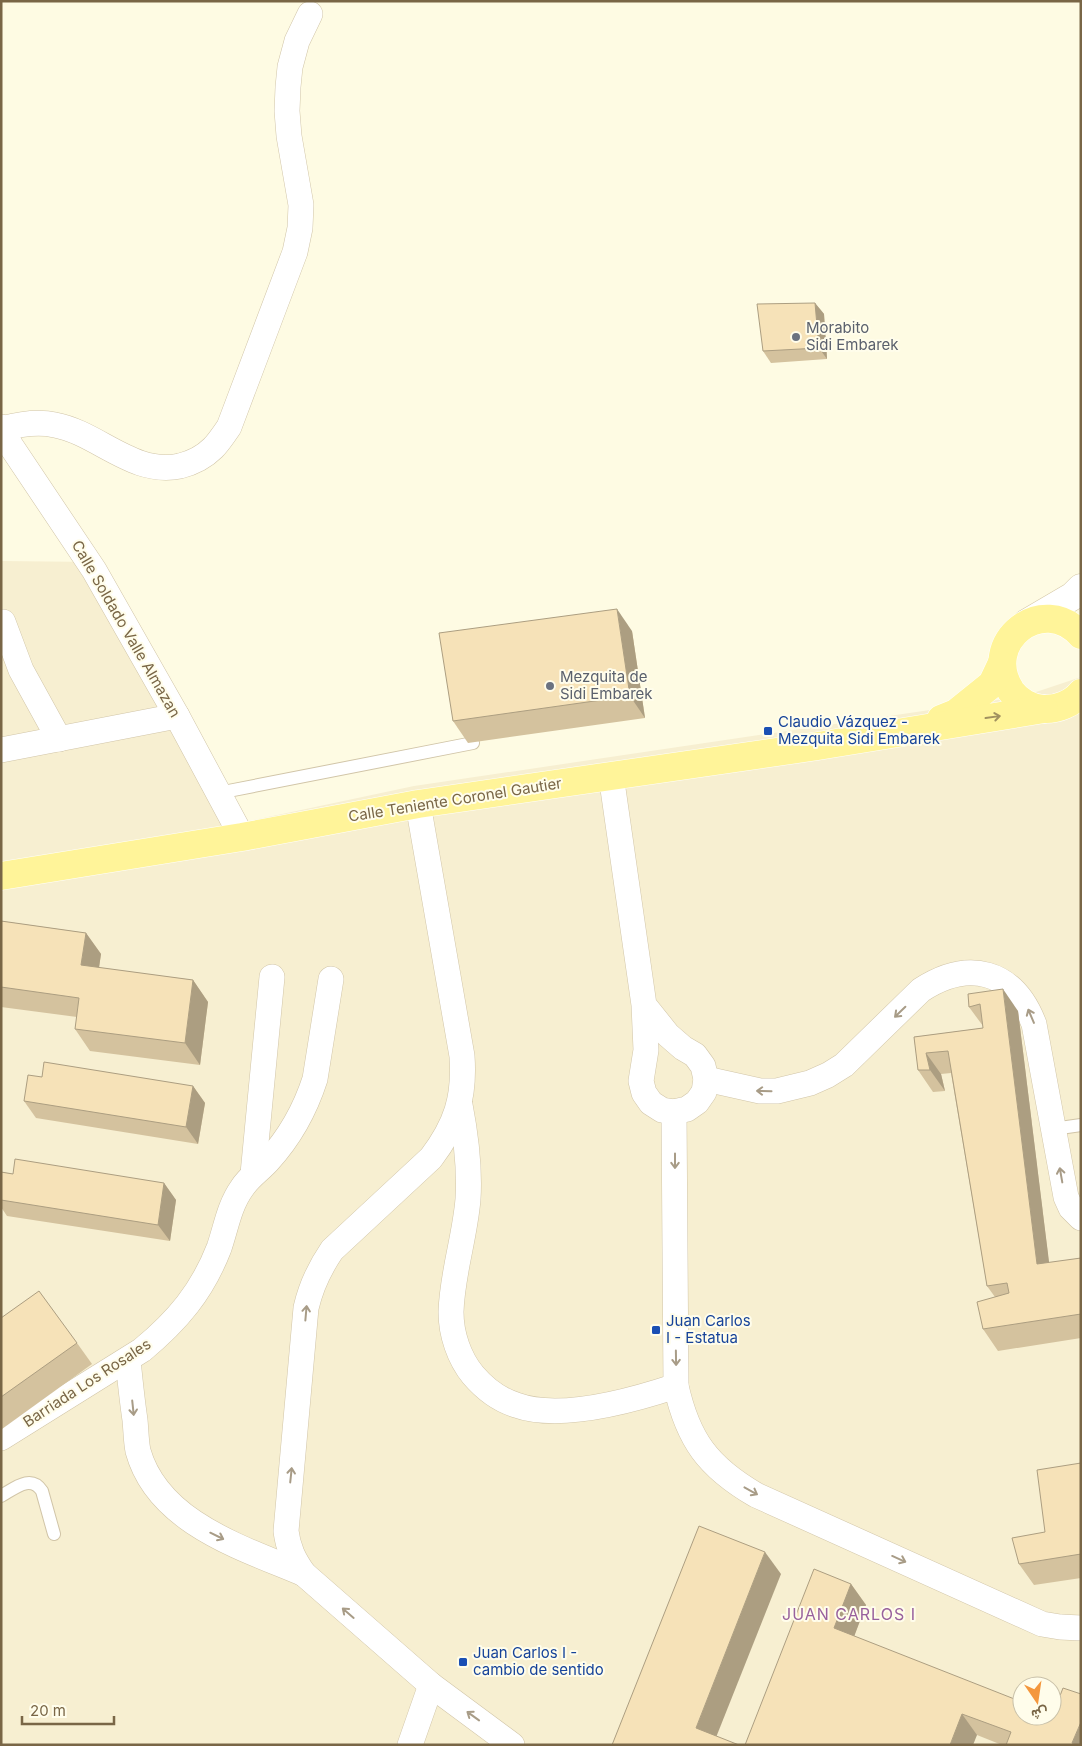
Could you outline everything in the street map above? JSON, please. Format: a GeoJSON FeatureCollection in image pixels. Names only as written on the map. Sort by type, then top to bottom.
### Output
{"type":"FeatureCollection","features":[{"type":"Feature","properties":{"kind":"main road"},"geometry":{"type":"LineString","coordinates":[[1027,623],[1043,619],[1059,621],[1074,628],[1081,635]]}},
{"type":"Feature","properties":{"kind":"main road","name":"Calle Teniente Coronel Gautier"},"geometry":{"type":"LineString","coordinates":[[910,731],[956,713],[992,684],[1001,665],[1003,652],[1008,640],[1016,630],[1027,623]]}},
{"type":"Feature","properties":{"kind":"main road"},"geometry":{"type":"LineString","coordinates":[[1001,665],[1005,682],[1014,696],[1028,705],[1044,709]]}},
{"type":"Feature","properties":{"kind":"main road","name":"Calle Teniente Coronel Gautier"},"geometry":{"type":"LineString","coordinates":[[1,876],[242,837],[418,804],[1057,708],[1069,704],[1080,694]]}},
{"type":"Feature","properties":{"kind":"street"},"geometry":{"type":"LineString","coordinates":[[2,428],[38,423],[56,425],[75,430],[144,465],[158,468],[187,464],[201,458],[214,448],[229,427],[294,252],[300,228],[301,205],[289,136],[287,103],[290,67],[297,41],[310,14]]}},
{"type":"Feature","properties":{"kind":"street","name":"Calle Soldado Valle Almazan"},"geometry":{"type":"LineString","coordinates":[[2,428],[11,446],[94,570],[177,716],[242,837]]}},
{"type":"Feature","properties":{"kind":"street"},"geometry":{"type":"LineString","coordinates":[[1027,623],[1073,596],[1081,588]]}},
{"type":"Feature","properties":{"kind":"street"},"geometry":{"type":"LineString","coordinates":[[3,622],[22,670],[59,739]]}},
{"type":"Feature","properties":{"kind":"street"},"geometry":{"type":"LineString","coordinates":[[1,750],[177,716]]}},
{"type":"Feature","properties":{"kind":"street"},"geometry":{"type":"LineString","coordinates":[[610,775],[644,1005],[646,1037],[641,1081],[644,1093],[652,1103],[662,1110],[674,1112],[687,1110],[697,1102],[704,1092],[706,1079],[703,1066],[695,1055],[683,1048],[668,1035],[644,1005]]}},
{"type":"Feature","properties":{"kind":"street"},"geometry":{"type":"LineString","coordinates":[[418,804],[462,1056],[463,1089],[460,1105],[453,1124],[431,1158],[332,1250],[320,1268],[311,1288],[306,1308],[286,1531],[288,1545],[294,1560],[304,1574],[431,1685],[512,1745]]}},
{"type":"Feature","properties":{"kind":"street"},"geometry":{"type":"LineString","coordinates":[[706,1079],[760,1092],[777,1091],[810,1083],[844,1065],[928,985],[953,974],[966,972],[992,975],[1018,995],[1028,1009],[1034,1024],[1066,1197],[1071,1208],[1081,1218]]}},
{"type":"Feature","properties":{"kind":"street"},"geometry":{"type":"LineString","coordinates":[[254,1174],[272,977]]}},
{"type":"Feature","properties":{"kind":"street","name":"Barriada Los Rosales"},"geometry":{"type":"LineString","coordinates":[[1,1438],[128,1360],[162,1333],[181,1314],[197,1293],[210,1270],[232,1204],[254,1174],[282,1146],[294,1128],[310,1094],[316,1079],[331,979]]}},
{"type":"Feature","properties":{"kind":"street"},"geometry":{"type":"LineString","coordinates":[[643,1069],[649,1058],[658,1051],[670,1047],[683,1048]]}},
{"type":"Feature","properties":{"kind":"street"},"geometry":{"type":"LineString","coordinates":[[460,1105],[466,1139],[469,1174],[468,1200],[458,1252],[451,1312],[453,1332],[459,1351],[468,1369],[482,1385],[498,1397],[517,1406],[537,1410],[568,1410],[599,1406],[630,1400],[676,1386]]}},
{"type":"Feature","properties":{"kind":"street"},"geometry":{"type":"LineString","coordinates":[[674,1112],[676,1386],[681,1408],[690,1430],[702,1450],[717,1468],[756,1494],[1042,1624],[1081,1628]]}},
{"type":"Feature","properties":{"kind":"street"},"geometry":{"type":"LineString","coordinates":[[128,1360],[138,1450],[144,1468],[164,1497],[176,1510],[216,1536],[304,1574]]}},
{"type":"Feature","properties":{"kind":"street"},"geometry":{"type":"LineString","coordinates":[[410,1745],[431,1685]]}},
{"type":"Feature","properties":{"kind":"lane"},"geometry":{"type":"LineString","coordinates":[[218,793],[473,743]]}},
{"type":"Feature","properties":{"kind":"lane"},"geometry":{"type":"LineString","coordinates":[[1053,1129],[1081,1125]]}},
{"type":"Feature","properties":{"kind":"lane"},"geometry":{"type":"LineString","coordinates":[[1,1496],[25,1482],[34,1482],[42,1490],[54,1534]]}},
{"type":"Feature","properties":{"kind":"shaded area"},"geometry":{"type":"Polygon","coordinates":[[[1,561],[94,562],[244,822],[414,786],[1024,696],[1081,677],[1081,1745],[1,1745],[1,561]]]}},
{"type":"Feature","properties":{"kind":"building","name":"Morabito Sidi Embarek"},"geometry":{"type":"Polygon","coordinates":[[[815,303],[819,348],[763,351],[757,304],[815,303]]]}},
{"type":"Feature","properties":{"kind":"building","name":"Mezquita de Sidi Embarek"},"geometry":{"type":"Polygon","coordinates":[[[617,609],[630,696],[453,721],[439,633],[617,609]]]}},
{"type":"Feature","properties":{"kind":"building"},"geometry":{"type":"Polygon","coordinates":[[[1,921],[86,933],[81,965],[193,980],[185,1043],[75,1029],[79,998],[1,987],[1,921]]]}},
{"type":"Feature","properties":{"kind":"building"},"geometry":{"type":"Polygon","coordinates":[[[1003,989],[1037,1264],[1081,1258],[1081,1314],[983,1329],[977,1302],[1009,1293],[1007,1283],[987,1286],[948,1051],[926,1053],[930,1070],[918,1070],[914,1037],[983,1028],[980,1004],[969,1007],[968,994],[1003,989]]]}},
{"type":"Feature","properties":{"kind":"building"},"geometry":{"type":"Polygon","coordinates":[[[44,1062],[193,1086],[186,1127],[24,1101],[28,1075],[42,1077],[44,1062]]]}},
{"type":"Feature","properties":{"kind":"building"},"geometry":{"type":"Polygon","coordinates":[[[15,1159],[164,1183],[158,1225],[1,1200],[1,1172],[13,1174],[15,1159]]]}},
{"type":"Feature","properties":{"kind":"building"},"geometry":{"type":"Polygon","coordinates":[[[39,1291],[77,1343],[1,1397],[1,1318],[39,1291]]]}},
{"type":"Feature","properties":{"kind":"building"},"geometry":{"type":"Polygon","coordinates":[[[1081,1463],[1081,1554],[1019,1564],[1012,1538],[1045,1532],[1037,1470],[1081,1463]]]}},
{"type":"Feature","properties":{"kind":"building"},"geometry":{"type":"Polygon","coordinates":[[[699,1526],[765,1552],[696,1728],[739,1745],[612,1745],[699,1526]]]}},
{"type":"Feature","properties":{"kind":"building"},"geometry":{"type":"Polygon","coordinates":[[[814,1569],[851,1584],[834,1628],[1012,1698],[1012,1726],[1062,1726],[1063,1688],[1081,1694],[1081,1722],[1072,1743],[1076,1745],[1006,1745],[1011,1732],[962,1714],[950,1745],[745,1745],[814,1569]]]}},
{"type":"Feature","properties":{"kind":"place","name":"Morabito Sidi Embarek"},"geometry":{"type":"Point","coordinates":[796,337]}},
{"type":"Feature","properties":{"kind":"place","name":"Mezquita de Sidi Embarek"},"geometry":{"type":"Point","coordinates":[550,686]}},
{"type":"Feature","properties":{"kind":"place","name":"Claudio Vázquez - Mezquita Sidi Embarek"},"geometry":{"type":"Point","coordinates":[768,731]}},
{"type":"Feature","properties":{"kind":"place","name":"Juan Carlos I - Estatua"},"geometry":{"type":"Point","coordinates":[656,1330]}},
{"type":"Feature","properties":{"kind":"place","name":"Juan Carlos I - cambio de sentido"},"geometry":{"type":"Point","coordinates":[463,1662]}},
{"type":"Feature","properties":{"kind":"district","name":"JUAN CARLOS I"},"geometry":{"type":"Point","coordinates":[849,1614]}}]}
